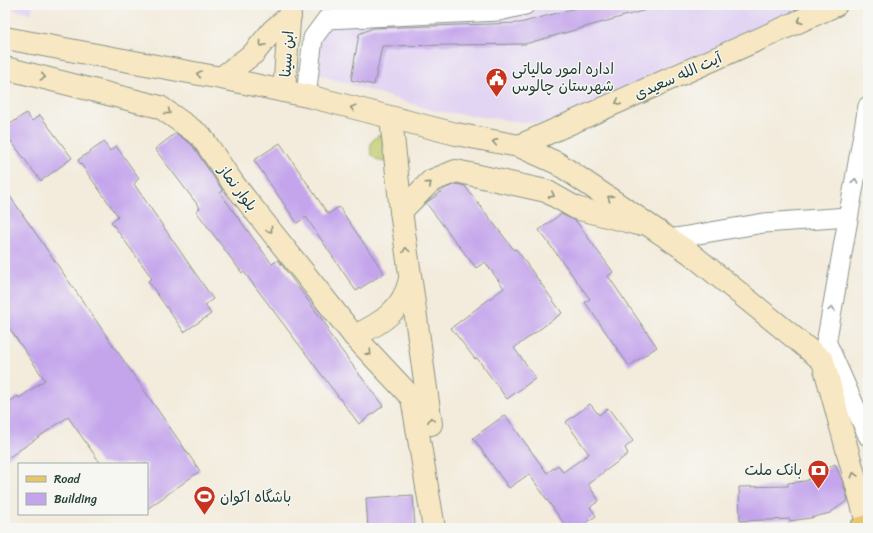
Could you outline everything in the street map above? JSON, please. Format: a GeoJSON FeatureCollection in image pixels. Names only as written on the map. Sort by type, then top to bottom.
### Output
{"type":"FeatureCollection","features":[{"type":"Feature","properties":{"kind":"main road","name":"آیت الله سعیدی"},"geometry":{"type":"LineString","coordinates":[[519,146],[836,5]]}},
{"type":"Feature","properties":{"kind":"main road"},"geometry":{"type":"LineString","coordinates":[[221,78],[254,53],[290,11]]}},
{"type":"Feature","properties":{"kind":"main road","name":"ابن سینا"},"geometry":{"type":"LineString","coordinates":[[284,91],[290,11]]}},
{"type":"Feature","properties":{"kind":"main road"},"geometry":{"type":"LineString","coordinates":[[5,38],[284,91],[456,134],[519,146],[557,163],[690,253],[824,351],[868,526],[861,528]]}},
{"type":"Feature","properties":{"kind":"main road","name":"بلوار نماز"},"geometry":{"type":"LineString","coordinates":[[5,68],[160,107],[201,136],[233,183],[354,336],[412,398],[434,528]]}},
{"type":"Feature","properties":{"kind":"main road"},"geometry":{"type":"LineString","coordinates":[[391,118],[401,211],[434,444],[444,528]]}},
{"type":"Feature","properties":{"kind":"main road"},"geometry":{"type":"LineString","coordinates":[[401,211],[431,181],[456,171],[546,191],[576,208],[662,234]]}},
{"type":"Feature","properties":{"kind":"main road"},"geometry":{"type":"LineString","coordinates":[[354,336],[390,315],[404,299],[410,278]]}},
{"type":"Feature","properties":{"kind":"street"},"geometry":{"type":"LineString","coordinates":[[306,96],[313,38],[327,19],[499,11],[525,5]]}},
{"type":"Feature","properties":{"kind":"street"},"geometry":{"type":"LineString","coordinates":[[868,106],[824,351],[868,436]]}},
{"type":"Feature","properties":{"kind":"street"},"geometry":{"type":"LineString","coordinates":[[662,234],[764,223],[848,217]]}},
{"type":"Feature","properties":{"kind":"shaded area"},"geometry":{"type":"Polygon","coordinates":[[[5,5],[33,5],[31,14],[5,7],[5,5]]]}},
{"type":"Feature","properties":{"kind":"shaded area"},"geometry":{"type":"Polygon","coordinates":[[[320,5],[820,5],[546,125],[435,111],[319,75],[320,5]]]}},
{"type":"Feature","properties":{"kind":"green space"},"geometry":{"type":"Polygon","coordinates":[[[384,134],[385,162],[374,158],[370,149],[373,140],[384,134]]]}},
{"type":"Feature","properties":{"kind":"building"},"geometry":{"type":"Polygon","coordinates":[[[587,5],[645,5],[646,10],[525,44],[382,46],[374,85],[351,80],[359,34],[373,28],[520,23],[587,5]]]}},
{"type":"Feature","properties":{"kind":"building"},"geometry":{"type":"Polygon","coordinates":[[[26,113],[32,121],[40,115],[72,158],[41,181],[5,133],[5,128],[26,113]]]}},
{"type":"Feature","properties":{"kind":"building"},"geometry":{"type":"Polygon","coordinates":[[[176,133],[192,145],[223,191],[220,193],[272,264],[278,260],[329,329],[327,331],[383,406],[359,424],[196,211],[200,208],[155,149],[176,133]]]}},
{"type":"Feature","properties":{"kind":"building"},"geometry":{"type":"Polygon","coordinates":[[[104,142],[110,151],[116,146],[139,178],[134,184],[213,299],[205,305],[211,314],[184,332],[148,281],[152,278],[111,222],[118,216],[78,160],[104,142]]]}},
{"type":"Feature","properties":{"kind":"building"},"geometry":{"type":"Polygon","coordinates":[[[280,143],[328,214],[339,207],[384,273],[356,291],[306,217],[297,223],[254,160],[280,143]]]}},
{"type":"Feature","properties":{"kind":"building"},"geometry":{"type":"Polygon","coordinates":[[[457,184],[465,186],[514,250],[516,249],[562,313],[514,348],[536,378],[507,399],[477,358],[475,359],[451,328],[504,288],[485,262],[476,268],[426,203],[446,188],[457,184]]]}},
{"type":"Feature","properties":{"kind":"building"},"geometry":{"type":"Polygon","coordinates":[[[5,189],[200,471],[148,508],[148,463],[100,463],[68,417],[5,460],[5,405],[18,396],[19,398],[45,380],[5,322],[5,189]]]}},
{"type":"Feature","properties":{"kind":"building"},"geometry":{"type":"Polygon","coordinates":[[[561,214],[576,221],[613,272],[608,276],[657,347],[629,366],[585,302],[590,299],[539,230],[561,214]]]}},
{"type":"Feature","properties":{"kind":"building"},"geometry":{"type":"Polygon","coordinates":[[[590,404],[599,415],[608,408],[633,441],[625,448],[628,454],[588,484],[599,501],[590,507],[596,516],[579,528],[567,528],[529,474],[509,488],[473,438],[505,415],[547,473],[558,465],[563,472],[589,454],[566,422],[590,404]]]}},
{"type":"Feature","properties":{"kind":"building"},"geometry":{"type":"Polygon","coordinates":[[[835,464],[848,500],[830,513],[790,521],[790,519],[740,521],[739,487],[788,486],[788,483],[806,481],[835,464]]]}},
{"type":"Feature","properties":{"kind":"building"},"geometry":{"type":"Polygon","coordinates":[[[413,495],[415,528],[368,528],[366,498],[413,495]]]}},
{"type":"Feature","properties":{"kind":"place","name":"اداره امور مالیاتی شهرستان چالوس"},"geometry":{"type":"Point","coordinates":[496,98]}},
{"type":"Feature","properties":{"kind":"place","name":"بانک ملت"},"geometry":{"type":"Point","coordinates":[818,490]}},
{"type":"Feature","properties":{"kind":"place","name":"باشگاه اکوان"},"geometry":{"type":"Point","coordinates":[204,516]}}]}
